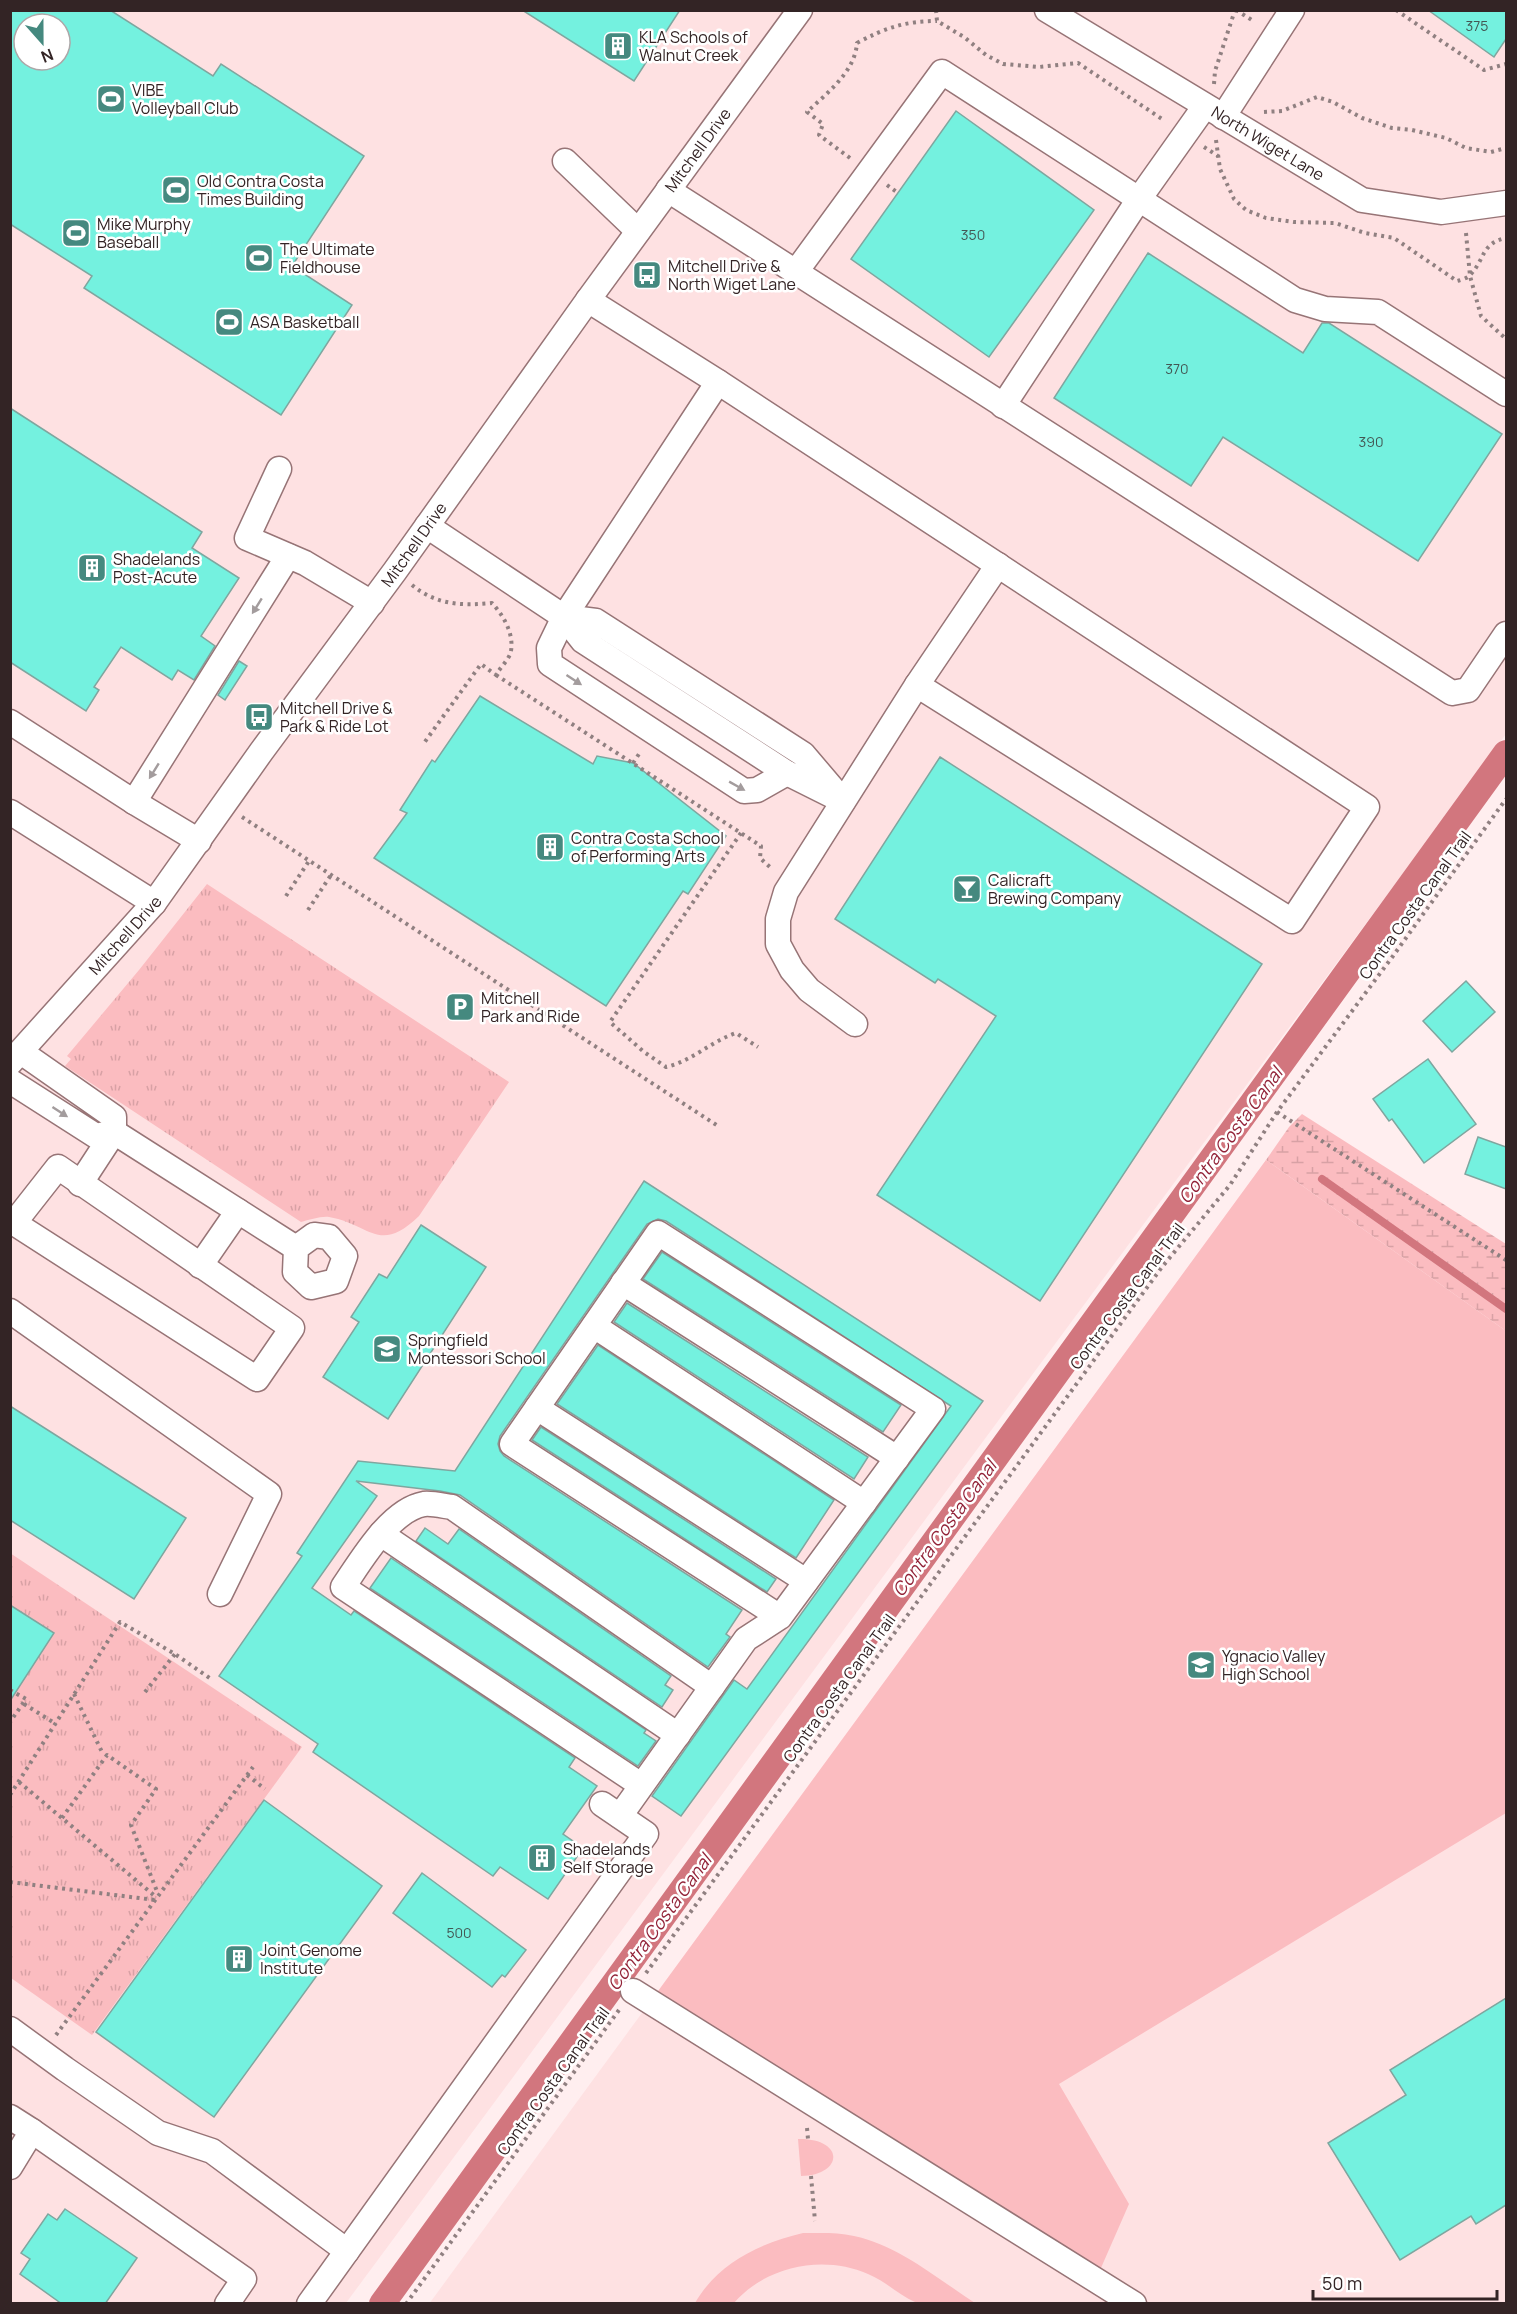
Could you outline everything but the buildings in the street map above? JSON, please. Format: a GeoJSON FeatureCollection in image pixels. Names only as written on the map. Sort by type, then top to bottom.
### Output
{"type":"FeatureCollection","features":[{"type":"Feature","properties":{"kind":"street","name":"Mitchell Drive"},"geometry":{"type":"LineString","coordinates":[[16,1058],[154,903],[800,10]]}},
{"type":"Feature","properties":{"kind":"street","name":"North Wiget Lane"},"geometry":{"type":"LineString","coordinates":[[1047,10],[1362,200],[1441,212],[1506,203]]}},
{"type":"Feature","properties":{"kind":"street"},"geometry":{"type":"LineString","coordinates":[[1003,406],[1139,199],[1185,134],[1237,96],[1292,10]]}},
{"type":"Feature","properties":{"kind":"street"},"geometry":{"type":"LineString","coordinates":[[795,273],[942,72],[1295,300],[1325,309],[1378,312],[1506,394]]}},
{"type":"Feature","properties":{"kind":"street"},"geometry":{"type":"LineString","coordinates":[[565,160],[638,231]]}},
{"type":"Feature","properties":{"kind":"street"},"geometry":{"type":"LineString","coordinates":[[668,190],[1452,693],[1468,690],[1506,634]]}},
{"type":"Feature","properties":{"kind":"street"},"geometry":{"type":"LineString","coordinates":[[588,300],[718,382],[1367,807],[1292,921],[917,685]]}},
{"type":"Feature","properties":{"kind":"street"},"geometry":{"type":"LineString","coordinates":[[718,382],[564,617],[549,648],[550,664],[744,791],[757,790],[788,773]]}},
{"type":"Feature","properties":{"kind":"street"},"geometry":{"type":"LineString","coordinates":[[279,470],[247,538],[305,563],[372,603]]}},
{"type":"Feature","properties":{"kind":"street"},"geometry":{"type":"LineString","coordinates":[[427,526],[564,617],[583,641],[788,773],[843,801]]}},
{"type":"Feature","properties":{"kind":"street"},"geometry":{"type":"LineString","coordinates":[[134,802],[288,556]]}},
{"type":"Feature","properties":{"kind":"street"},"geometry":{"type":"LineString","coordinates":[[855,1023],[809,990],[792,970],[778,944],[778,920],[786,892],[917,685],[998,565]]}},
{"type":"Feature","properties":{"kind":"street"},"geometry":{"type":"LineString","coordinates":[[564,617],[596,621],[803,754],[843,801]]}},
{"type":"Feature","properties":{"kind":"street"},"geometry":{"type":"LineString","coordinates":[[10,722],[199,841]]}},
{"type":"Feature","properties":{"kind":"street"},"geometry":{"type":"LineString","coordinates":[[10,812],[154,903]]}},
{"type":"Feature","properties":{"kind":"street"},"geometry":{"type":"LineString","coordinates":[[16,1058],[114,1116],[114,1132],[81,1184]]}},
{"type":"Feature","properties":{"kind":"street"},"geometry":{"type":"LineString","coordinates":[[10,1081],[96,1136],[114,1132],[296,1248]]}},
{"type":"Feature","properties":{"kind":"street"},"geometry":{"type":"LineString","coordinates":[[58,1167],[81,1184],[292,1328],[257,1379],[14,1224],[58,1167]]}},
{"type":"Feature","properties":{"kind":"street"},"geometry":{"type":"LineString","coordinates":[[200,1266],[238,1211]]}},
{"type":"Feature","properties":{"kind":"street"},"geometry":{"type":"LineString","coordinates":[[309,2304],[646,1834],[611,1810],[641,1785],[746,1639],[780,1617],[933,1409],[658,1233],[512,1444],[780,1617]]}},
{"type":"Feature","properties":{"kind":"street"},"geometry":{"type":"LineString","coordinates":[[623,1283],[897,1458]]}},
{"type":"Feature","properties":{"kind":"street"},"geometry":{"type":"LineString","coordinates":[[10,1311],[269,1494],[220,1594]]}},
{"type":"Feature","properties":{"kind":"street"},"geometry":{"type":"LineString","coordinates":[[594,1326],[864,1503]]}},
{"type":"Feature","properties":{"kind":"street"},"geometry":{"type":"LineString","coordinates":[[537,1408],[806,1581]]}},
{"type":"Feature","properties":{"kind":"street"},"geometry":{"type":"LineString","coordinates":[[641,1785],[343,1587],[381,1534],[400,1515],[424,1504],[452,1507],[712,1687]]}},
{"type":"Feature","properties":{"kind":"street"},"geometry":{"type":"LineString","coordinates":[[381,1534],[678,1735]]}},
{"type":"Feature","properties":{"kind":"street"},"geometry":{"type":"LineString","coordinates":[[633,1991],[1134,2304]]}},
{"type":"Feature","properties":{"kind":"street"},"geometry":{"type":"LineString","coordinates":[[10,2029],[158,2133],[212,2151],[347,2251]]}},
{"type":"Feature","properties":{"kind":"street"},"geometry":{"type":"LineString","coordinates":[[10,2117],[244,2279],[227,2304]]}},
{"type":"Feature","properties":{"kind":"street"},"geometry":{"type":"LineString","coordinates":[[10,2166],[32,2131]]}},
{"type":"Feature","properties":{"kind":"path"},"geometry":{"type":"LineString","coordinates":[[936,10],[937,21]]}},
{"type":"Feature","properties":{"kind":"path"},"geometry":{"type":"LineString","coordinates":[[1396,10],[1484,70],[1506,64]]}},
{"type":"Feature","properties":{"kind":"path"},"geometry":{"type":"LineString","coordinates":[[898,193],[819,135],[823,124],[807,112],[843,76],[856,55],[857,43],[886,27],[918,21],[937,21],[964,37],[986,56],[1003,64],[1039,67],[1078,63],[1218,156]]}},
{"type":"Feature","properties":{"kind":"path"},"geometry":{"type":"LineString","coordinates":[[1214,83],[1265,112],[1282,111],[1317,97],[1333,102],[1362,118],[1392,128],[1446,138],[1466,148],[1491,152],[1506,148]]}},
{"type":"Feature","properties":{"kind":"path"},"geometry":{"type":"LineString","coordinates":[[1466,208],[1470,276],[1481,316],[1506,339]]}},
{"type":"Feature","properties":{"kind":"path"},"geometry":{"type":"LineString","coordinates":[[395,571],[426,596],[469,605],[492,603],[502,614],[509,631],[511,652],[496,675]]}},
{"type":"Feature","properties":{"kind":"path"},"geometry":{"type":"LineString","coordinates":[[424,743],[481,664],[761,846],[760,858],[791,884]]}},
{"type":"Feature","properties":{"kind":"path","name":"Contra Costa Canal Trail"},"geometry":{"type":"LineString","coordinates":[[406,2304],[1162,1267],[1230,1185],[1277,1112],[1506,799]]}},
{"type":"Feature","properties":{"kind":"path"},"geometry":{"type":"LineString","coordinates":[[224,804],[718,1126]]}},
{"type":"Feature","properties":{"kind":"path"},"geometry":{"type":"LineString","coordinates":[[741,833],[610,1022],[644,1052],[666,1067],[682,1064],[721,1038],[736,1033],[758,1047]]}},
{"type":"Feature","properties":{"kind":"path"},"geometry":{"type":"LineString","coordinates":[[286,896],[309,861]]}},
{"type":"Feature","properties":{"kind":"path"},"geometry":{"type":"LineString","coordinates":[[308,910],[331,875]]}},
{"type":"Feature","properties":{"kind":"path"},"geometry":{"type":"LineString","coordinates":[[1277,1112],[1506,1260]]}},
{"type":"Feature","properties":{"kind":"path"},"geometry":{"type":"LineString","coordinates":[[10,1795],[120,1622],[212,1679]]}},
{"type":"Feature","properties":{"kind":"path"},"geometry":{"type":"LineString","coordinates":[[145,1692],[175,1654]]}},
{"type":"Feature","properties":{"kind":"path"},"geometry":{"type":"LineString","coordinates":[[10,1690],[26,1699],[10,1722]]}},
{"type":"Feature","properties":{"kind":"path"},"geometry":{"type":"LineString","coordinates":[[74,1694],[102,1752]]}},
{"type":"Feature","properties":{"kind":"path"},"geometry":{"type":"LineString","coordinates":[[24,1704],[56,1724]]}},
{"type":"Feature","properties":{"kind":"path"},"geometry":{"type":"LineString","coordinates":[[62,1818],[107,1755],[156,1789],[131,1825],[157,1897]]}},
{"type":"Feature","properties":{"kind":"path"},"geometry":{"type":"LineString","coordinates":[[50,2043],[253,1767]]}},
{"type":"Feature","properties":{"kind":"path"},"geometry":{"type":"LineString","coordinates":[[247,1775],[265,1789]]}},
{"type":"Feature","properties":{"kind":"path"},"geometry":{"type":"LineString","coordinates":[[19,1782],[157,1897]]}},
{"type":"Feature","properties":{"kind":"path"},"geometry":{"type":"LineString","coordinates":[[10,1882],[157,1897]]}},
{"type":"Feature","properties":{"kind":"path"},"geometry":{"type":"LineString","coordinates":[[811,2176],[815,2221]]}},
{"type":"Feature","properties":{"kind":"shaded area"},"geometry":{"type":"Polygon","coordinates":[[[11,11],[1506,11],[1506,734],[346,2303],[11,2304],[11,11]]]}},
{"type":"Feature","properties":{"kind":"shaded area","name":"Ygnacio Valley High School"},"geometry":{"type":"Polygon","coordinates":[[[1266,1160],[1506,1331],[1506,2303],[429,2304],[1266,1160]]]}},
{"type":"Feature","properties":{"kind":"green space"},"geometry":{"type":"Polygon","coordinates":[[[207,884],[509,1082],[419,1216],[405,1228],[394,1234],[384,1235],[374,1234],[329,1217],[301,1222],[65,1066],[71,1059],[67,1056],[207,884]]]}},
{"type":"Feature","properties":{"kind":"green space"},"geometry":{"type":"Polygon","coordinates":[[[1302,1114],[1506,1244],[1506,1331],[1266,1160],[1289,1127],[1302,1114]]]}},
{"type":"Feature","properties":{"kind":"green space","name":"Ygnacio Valley High School"},"geometry":{"type":"Polygon","coordinates":[[[1266,1160],[1506,1331],[1506,1813],[1059,2084],[1129,2204],[1097,2277],[653,1998],[1266,1160]]]}},
{"type":"Feature","properties":{"kind":"green space"},"geometry":{"type":"Polygon","coordinates":[[[10,1553],[302,1747],[92,2035],[11,1978],[10,1553]]]}},
{"type":"Feature","properties":{"kind":"green space"},"geometry":{"type":"Polygon","coordinates":[[[798,2139],[813,2140],[824,2144],[831,2150],[833,2157],[831,2164],[825,2170],[815,2174],[801,2176],[798,2139]]]}},
{"type":"Feature","properties":{"kind":"green space"},"geometry":{"type":"Polygon","coordinates":[[[803,2233],[829,2233],[870,2240],[917,2264],[975,2303],[915,2302],[868,2274],[833,2265],[814,2265],[796,2267],[762,2280],[734,2303],[695,2303],[704,2289],[728,2266],[756,2249],[803,2233]]]}},
{"type":"Feature","properties":{"kind":"waterway","name":"Contra Costa Canal"},"geometry":{"type":"LineString","coordinates":[[382,2304],[1506,753]]}},
{"type":"Feature","properties":{"kind":"waterway"},"geometry":{"type":"LineString","coordinates":[[1322,1179],[1506,1309]]}},
{"type":"Feature","properties":{"kind":"place","name":"KLA Schools of Walnut Creek"},"geometry":{"type":"Point","coordinates":[618,46]}},
{"type":"Feature","properties":{"kind":"place","name":"VIBE Volleyball Club"},"geometry":{"type":"Point","coordinates":[111,99]}},
{"type":"Feature","properties":{"kind":"place","name":"Old Contra Costa Times Building"},"geometry":{"type":"Point","coordinates":[176,190]}},
{"type":"Feature","properties":{"kind":"place","name":"Mike Murphy Baseball"},"geometry":{"type":"Point","coordinates":[76,233]}},
{"type":"Feature","properties":{"kind":"place","name":"The Ultimate Fieldhouse"},"geometry":{"type":"Point","coordinates":[259,258]}},
{"type":"Feature","properties":{"kind":"place","name":"Mitchell Drive & North Wiget Lane"},"geometry":{"type":"Point","coordinates":[647,275]}},
{"type":"Feature","properties":{"kind":"place","name":"ASA Basketball"},"geometry":{"type":"Point","coordinates":[229,322]}},
{"type":"Feature","properties":{"kind":"place","name":"Shadelands Post-Acute"},"geometry":{"type":"Point","coordinates":[92,568]}},
{"type":"Feature","properties":{"kind":"place","name":"Mitchell Drive & Park & Ride Lot"},"geometry":{"type":"Point","coordinates":[259,717]}},
{"type":"Feature","properties":{"kind":"place","name":"Contra Costa School of Performing Arts"},"geometry":{"type":"Point","coordinates":[550,847]}},
{"type":"Feature","properties":{"kind":"place","name":"Calicraft Brewing Company"},"geometry":{"type":"Point","coordinates":[967,889]}},
{"type":"Feature","properties":{"kind":"place","name":"Mitchell Park and Ride"},"geometry":{"type":"Point","coordinates":[460,1007]}},
{"type":"Feature","properties":{"kind":"place","name":"Springfield Montessori School"},"geometry":{"type":"Point","coordinates":[387,1349]}},
{"type":"Feature","properties":{"kind":"place","name":"Ygnacio Valley High School"},"geometry":{"type":"Point","coordinates":[1201,1665]}},
{"type":"Feature","properties":{"kind":"place","name":"Shadelands Self Storage"},"geometry":{"type":"Point","coordinates":[542,1858]}},
{"type":"Feature","properties":{"kind":"place","name":"Joint Genome Institute"},"geometry":{"type":"Point","coordinates":[239,1959]}}]}
